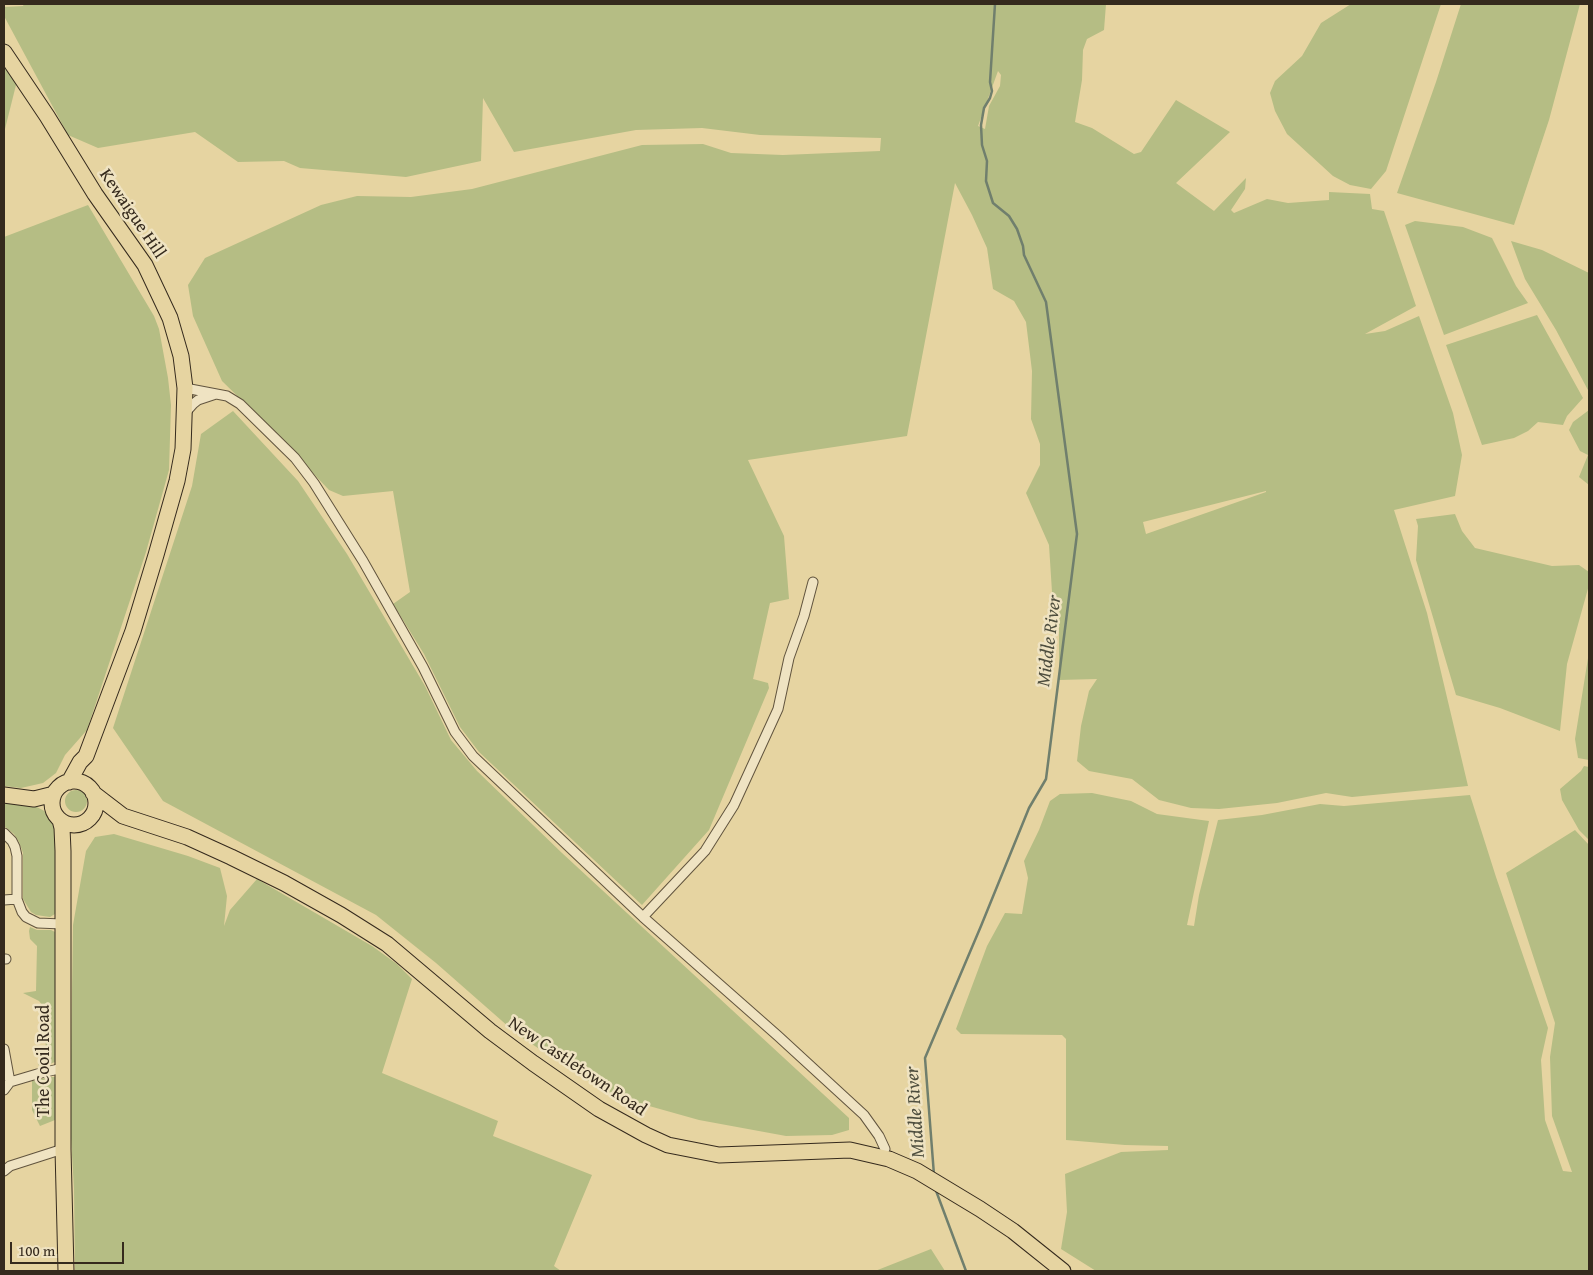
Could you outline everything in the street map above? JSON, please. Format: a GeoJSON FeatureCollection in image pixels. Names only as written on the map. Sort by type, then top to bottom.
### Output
{"type":"FeatureCollection","features":[{"type":"Feature","properties":{"kind":"highway","name":"Kewaigue Hill"},"geometry":{"type":"LineString","coordinates":[[4,52],[47,116],[95,194],[145,265],[170,318],[182,356],[185,388],[183,448],[177,481],[133,630],[86,756]]}},
{"type":"Feature","properties":{"kind":"highway"},"geometry":{"type":"LineString","coordinates":[[69,782],[80,762],[86,756]]}},
{"type":"Feature","properties":{"kind":"highway"},"geometry":{"type":"LineString","coordinates":[[82,823],[90,817],[96,801],[91,790],[86,756]]}},
{"type":"Feature","properties":{"kind":"highway"},"geometry":{"type":"LineString","coordinates":[[57,816],[52,802],[54,794],[60,786],[69,782],[81,783],[123,816]]}},
{"type":"Feature","properties":{"kind":"highway"},"geometry":{"type":"LineString","coordinates":[[4,795],[34,798],[54,794]]}},
{"type":"Feature","properties":{"kind":"highway"},"geometry":{"type":"LineString","coordinates":[[34,798],[69,824],[123,816]]}},
{"type":"Feature","properties":{"kind":"highway","name":"The Cooil Road"},"geometry":{"type":"LineString","coordinates":[[57,816],[62,828],[63,851],[63,1149],[66,1271]]}},
{"type":"Feature","properties":{"kind":"highway","name":"New Castletown Road"},"geometry":{"type":"LineString","coordinates":[[123,816],[187,837],[284,883],[341,915],[387,944],[490,1031],[533,1063],[599,1109],[646,1135],[668,1145],[720,1155],[850,1150],[889,1158],[980,1209],[1013,1231],[1063,1271]]}},
{"type":"Feature","properties":{"kind":"highway","name":"The Cooil Road"},"geometry":{"type":"LineString","coordinates":[[63,851],[72,831],[82,823]]}},
{"type":"Feature","properties":{"kind":"street"},"geometry":{"type":"LineString","coordinates":[[185,388],[227,396],[240,404],[295,458],[314,484],[363,561],[423,667],[455,732],[474,756],[643,917],[864,1115],[879,1136],[885,1149]]}},
{"type":"Feature","properties":{"kind":"street"},"geometry":{"type":"LineString","coordinates":[[184,414],[198,400],[218,394]]}},
{"type":"Feature","properties":{"kind":"street"},"geometry":{"type":"LineString","coordinates":[[643,917],[705,851],[734,805],[778,709],[789,658],[804,616],[813,582]]}},
{"type":"Feature","properties":{"kind":"street"},"geometry":{"type":"LineString","coordinates":[[4,833],[12,840],[16,847],[17,899],[22,912],[34,922],[62,924]]}},
{"type":"Feature","properties":{"kind":"street"},"geometry":{"type":"LineString","coordinates":[[4,900],[17,899]]}},
{"type":"Feature","properties":{"kind":"street"},"geometry":{"type":"LineString","coordinates":[[4,1049],[10,1082]]}},
{"type":"Feature","properties":{"kind":"street"},"geometry":{"type":"LineString","coordinates":[[4,1090],[10,1082],[63,1068]]}},
{"type":"Feature","properties":{"kind":"street"},"geometry":{"type":"LineString","coordinates":[[4,1171],[10,1166],[63,1149]]}},
{"type":"Feature","properties":{"kind":"green space"},"geometry":{"type":"Polygon","coordinates":[[[24,4],[1106,4],[1104,30],[1087,39],[1083,50],[1082,80],[1075,122],[1092,128],[1134,154],[1141,152],[1176,100],[1230,132],[1176,183],[1214,211],[1246,178],[1245,189],[1231,210],[1234,213],[1267,199],[1288,203],[1329,200],[1329,192],[1370,194],[1372,209],[1384,211],[1416,306],[1365,334],[1385,331],[1419,316],[1453,413],[1462,455],[1455,496],[1394,510],[1427,613],[1468,786],[1352,797],[1326,793],[1277,803],[1219,809],[1191,808],[1159,800],[1132,779],[1089,771],[1077,761],[1081,726],[1089,691],[1097,679],[1059,680],[1059,608],[1052,592],[1049,545],[1026,493],[1040,465],[1040,444],[1031,419],[1032,371],[1026,322],[1014,301],[993,289],[987,248],[955,183],[907,436],[748,460],[784,536],[789,599],[770,603],[753,679],[768,683],[769,688],[709,830],[642,905],[479,752],[460,727],[424,654],[393,604],[410,592],[393,491],[343,496],[329,490],[222,381],[193,316],[188,285],[205,258],[321,205],[357,196],[411,197],[472,189],[642,145],[703,144],[731,153],[783,155],[880,151],[881,138],[760,135],[702,128],[636,130],[514,152],[483,98],[481,161],[406,177],[300,168],[284,161],[238,162],[195,132],[98,148],[68,135],[4,16],[4,7],[23,6],[24,4]],[[998,71],[978,126],[985,129],[989,106],[1000,86],[1001,75],[998,71]],[[1266,492],[1143,522],[1146,534],[1266,492]]]}},
{"type":"Feature","properties":{"kind":"green space"},"geometry":{"type":"Polygon","coordinates":[[[1351,4],[1441,4],[1386,171],[1371,189],[1350,185],[1333,176],[1287,134],[1275,111],[1270,93],[1275,81],[1302,56],[1321,23],[1351,4]]]}},
{"type":"Feature","properties":{"kind":"green space"},"geometry":{"type":"Polygon","coordinates":[[[1461,4],[1580,4],[1549,120],[1514,225],[1397,193],[1461,4]]]}},
{"type":"Feature","properties":{"kind":"green space"},"geometry":{"type":"Polygon","coordinates":[[[4,63],[17,81],[4,133],[4,63]]]}},
{"type":"Feature","properties":{"kind":"green space"},"geometry":{"type":"Polygon","coordinates":[[[88,205],[154,316],[159,329],[171,405],[169,470],[146,552],[87,730],[65,755],[56,773],[43,783],[21,788],[4,786],[4,237],[88,205]]]}},
{"type":"Feature","properties":{"kind":"green space"},"geometry":{"type":"Polygon","coordinates":[[[1415,221],[1463,227],[1492,238],[1516,286],[1528,303],[1444,335],[1405,225],[1415,221]]]}},
{"type":"Feature","properties":{"kind":"green space"},"geometry":{"type":"Polygon","coordinates":[[[1511,241],[1542,250],[1589,273],[1589,392],[1556,330],[1525,279],[1511,241]]]}},
{"type":"Feature","properties":{"kind":"green space"},"geometry":{"type":"Polygon","coordinates":[[[1537,315],[1583,398],[1567,416],[1563,425],[1538,422],[1528,431],[1514,438],[1482,445],[1446,345],[1537,315]]]}},
{"type":"Feature","properties":{"kind":"green space"},"geometry":{"type":"Polygon","coordinates":[[[1589,410],[1589,485],[1579,477],[1588,455],[1580,451],[1569,430],[1573,422],[1589,410]]]}},
{"type":"Feature","properties":{"kind":"green space"},"geometry":{"type":"Polygon","coordinates":[[[233,411],[298,481],[347,554],[425,686],[451,740],[477,771],[562,853],[849,1118],[849,1130],[832,1135],[786,1136],[699,1120],[610,1095],[518,1035],[436,963],[376,915],[163,801],[113,728],[192,486],[201,434],[233,411]]]}},
{"type":"Feature","properties":{"kind":"green space"},"geometry":{"type":"Polygon","coordinates":[[[1455,514],[1462,531],[1475,548],[1552,566],[1579,565],[1589,572],[1589,585],[1567,664],[1560,731],[1500,708],[1456,695],[1416,560],[1418,526],[1416,519],[1455,514]]]}},
{"type":"Feature","properties":{"kind":"green space"},"geometry":{"type":"Polygon","coordinates":[[[1589,652],[1589,760],[1578,758],[1575,739],[1589,652]]]}},
{"type":"Feature","properties":{"kind":"green space"},"geometry":{"type":"Polygon","coordinates":[[[1584,766],[1589,767],[1589,840],[1579,830],[1562,800],[1560,789],[1581,771],[1584,766]]]}},
{"type":"Feature","properties":{"kind":"green space"},"geometry":{"type":"Polygon","coordinates":[[[76,790],[84,793],[87,801],[84,809],[76,812],[68,809],[65,801],[68,793],[76,790]]]}},
{"type":"Feature","properties":{"kind":"green space"},"geometry":{"type":"Polygon","coordinates":[[[1092,793],[1131,801],[1157,814],[1209,821],[1187,925],[1194,926],[1199,895],[1218,820],[1262,815],[1320,804],[1344,806],[1470,795],[1548,1028],[1541,1060],[1545,1120],[1563,1171],[1572,1172],[1552,1116],[1550,1057],[1555,1023],[1506,873],[1575,830],[1589,845],[1589,1271],[1096,1271],[1061,1249],[1067,1212],[1065,1174],[1121,1152],[1168,1150],[1168,1146],[1125,1145],[1066,1140],[1066,1039],[1062,1035],[961,1034],[956,1029],[987,946],[1005,913],[1022,914],[1028,878],[1024,861],[1050,801],[1060,794],[1092,793]]]}},
{"type":"Feature","properties":{"kind":"green space"},"geometry":{"type":"Polygon","coordinates":[[[4,801],[35,806],[48,813],[54,823],[55,914],[50,917],[36,915],[31,912],[23,899],[23,853],[14,834],[4,826],[4,801]]]}},
{"type":"Feature","properties":{"kind":"green space"},"geometry":{"type":"Polygon","coordinates":[[[114,834],[188,856],[220,868],[227,896],[224,926],[230,910],[257,879],[372,946],[397,964],[412,979],[382,1073],[498,1121],[493,1136],[592,1175],[554,1266],[561,1271],[75,1271],[74,1189],[70,1121],[73,925],[86,851],[95,837],[114,834]]]}},
{"type":"Feature","properties":{"kind":"green space"},"geometry":{"type":"Polygon","coordinates":[[[30,927],[37,930],[51,930],[55,932],[55,1062],[44,1066],[38,1065],[38,1062],[46,1061],[45,1011],[39,1001],[23,993],[36,991],[37,946],[30,939],[30,927]]]}},
{"type":"Feature","properties":{"kind":"green space"},"geometry":{"type":"Polygon","coordinates":[[[55,1077],[55,1120],[40,1126],[32,1110],[32,1081],[55,1077]]]}},
{"type":"Feature","properties":{"kind":"green space"},"geometry":{"type":"Polygon","coordinates":[[[931,1249],[945,1271],[875,1271],[931,1249]]]}},
{"type":"Feature","properties":{"kind":"waterway","name":"Middle River"},"geometry":{"type":"LineString","coordinates":[[934,1175],[925,1058],[1029,808],[1046,779],[1077,534],[1046,302],[1024,255],[1017,229],[1009,216],[993,203],[986,181],[987,161],[982,145],[981,125],[984,108],[992,91],[990,82],[995,4]]}},
{"type":"Feature","properties":{"kind":"waterway","name":"Middle River"},"geometry":{"type":"LineString","coordinates":[[935,1188],[966,1271]]}}]}
